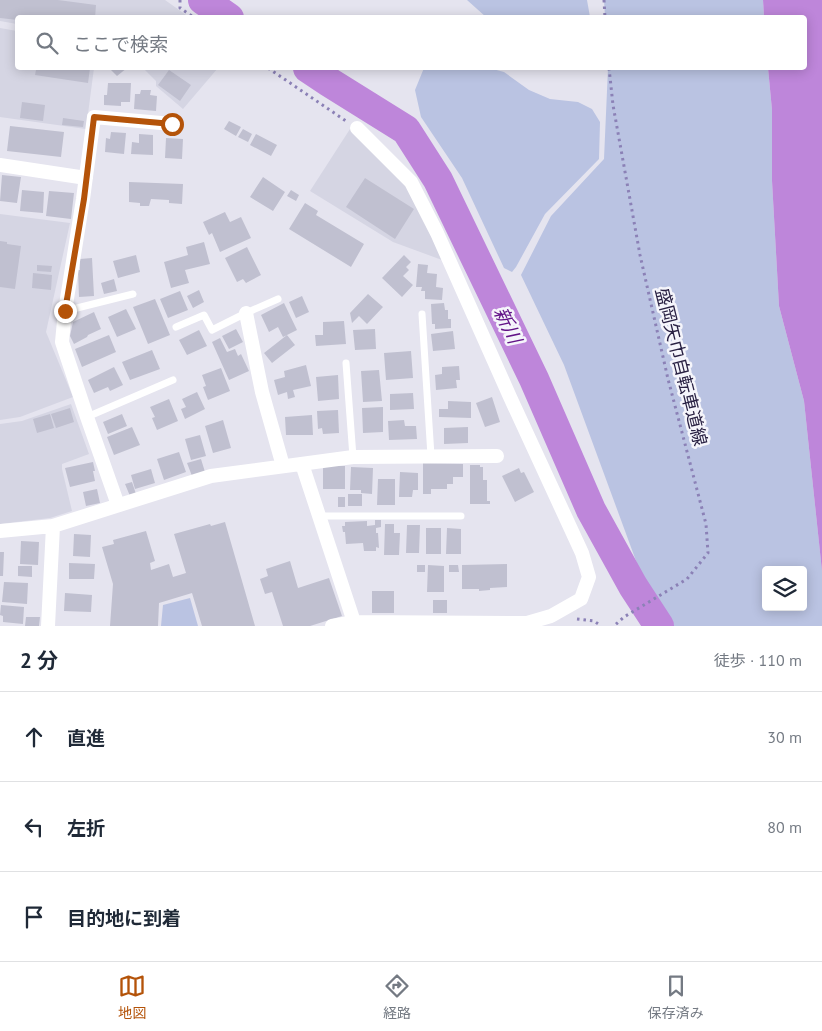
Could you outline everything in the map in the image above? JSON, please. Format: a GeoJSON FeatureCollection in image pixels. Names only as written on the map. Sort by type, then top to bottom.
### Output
{"type":"FeatureCollection","features":[{"type":"Feature","properties":{"kind":"street"},"geometry":{"type":"LineString","coordinates":[[118,505],[62,342],[65,311],[94,117],[172,124]]}},
{"type":"Feature","properties":{"kind":"street"},"geometry":{"type":"LineString","coordinates":[[332,626],[354,622],[527,624],[551,616],[581,599],[589,577],[582,553],[437,233],[410,182],[357,128]]}},
{"type":"Feature","properties":{"kind":"street"},"geometry":{"type":"LineString","coordinates":[[0,165],[86,178]]}},
{"type":"Feature","properties":{"kind":"street"},"geometry":{"type":"LineString","coordinates":[[246,313],[262,392],[283,466]]}},
{"type":"Feature","properties":{"kind":"street"},"geometry":{"type":"LineString","coordinates":[[0,531],[53,526],[210,476],[353,457],[497,456]]}},
{"type":"Feature","properties":{"kind":"street"},"geometry":{"type":"LineString","coordinates":[[302,464],[354,622]]}},
{"type":"Feature","properties":{"kind":"street"},"geometry":{"type":"LineString","coordinates":[[48,626],[53,526]]}},
{"type":"Feature","properties":{"kind":"lane"},"geometry":{"type":"LineString","coordinates":[[65,311],[133,294]]}},
{"type":"Feature","properties":{"kind":"lane"},"geometry":{"type":"LineString","coordinates":[[176,327],[204,314],[212,330],[278,299]]}},
{"type":"Feature","properties":{"kind":"lane"},"geometry":{"type":"LineString","coordinates":[[422,314],[431,456]]}},
{"type":"Feature","properties":{"kind":"lane"},"geometry":{"type":"LineString","coordinates":[[346,363],[353,457]]}},
{"type":"Feature","properties":{"kind":"lane"},"geometry":{"type":"LineString","coordinates":[[87,417],[173,380]]}},
{"type":"Feature","properties":{"kind":"lane"},"geometry":{"type":"LineString","coordinates":[[319,516],[460,516]]}},
{"type":"Feature","properties":{"kind":"path"},"geometry":{"type":"LineString","coordinates":[[180,0],[180,8],[190,15]]}},
{"type":"Feature","properties":{"kind":"path"},"geometry":{"type":"LineString","coordinates":[[604,0],[605,15]]}},
{"type":"Feature","properties":{"kind":"path"},"geometry":{"type":"LineString","coordinates":[[271,70],[357,128]]}},
{"type":"Feature","properties":{"kind":"path","name":"盛岡矢巾自転車道線"},"geometry":{"type":"LineString","coordinates":[[609,70],[613,105],[640,255],[668,379],[706,524],[708,553],[687,579],[624,617],[614,626]]}},
{"type":"Feature","properties":{"kind":"shaded area"},"geometry":{"type":"Polygon","coordinates":[[[0,0],[165,0],[186,15],[15,15],[15,24],[0,21],[0,0]]]}},
{"type":"Feature","properties":{"kind":"shaded area"},"geometry":{"type":"Polygon","coordinates":[[[467,0],[587,0],[590,15],[484,15],[467,0]]]}},
{"type":"Feature","properties":{"kind":"shaded area"},"geometry":{"type":"Polygon","coordinates":[[[604,0],[763,0],[764,15],[605,15],[604,0]]]}},
{"type":"Feature","properties":{"kind":"shaded area"},"geometry":{"type":"Polygon","coordinates":[[[763,0],[822,0],[822,571],[804,401],[779,306],[772,181],[772,110],[768,70],[807,70],[807,15],[764,15],[763,0]]]}},
{"type":"Feature","properties":{"kind":"shaded area"},"geometry":{"type":"Polygon","coordinates":[[[0,28],[15,31],[15,70],[94,70],[86,129],[0,117],[0,28]]]}},
{"type":"Feature","properties":{"kind":"shaded area"},"geometry":{"type":"Polygon","coordinates":[[[145,70],[216,70],[183,109],[156,86],[156,81],[145,70]]]}},
{"type":"Feature","properties":{"kind":"shaded area"},"geometry":{"type":"Polygon","coordinates":[[[423,70],[496,70],[504,72],[529,90],[550,99],[578,102],[592,109],[600,122],[599,159],[545,214],[512,272],[504,268],[462,178],[421,117],[415,90],[423,70]]]}},
{"type":"Feature","properties":{"kind":"shaded area"},"geometry":{"type":"Polygon","coordinates":[[[608,70],[768,70],[772,110],[772,181],[779,306],[804,401],[822,571],[822,626],[674,626],[639,569],[564,365],[521,275],[551,216],[604,159],[608,70]]]}},
{"type":"Feature","properties":{"kind":"shaded area"},"geometry":{"type":"Polygon","coordinates":[[[350,129],[408,184],[442,260],[393,242],[310,191],[350,129]]]}},
{"type":"Feature","properties":{"kind":"shaded area"},"geometry":{"type":"Polygon","coordinates":[[[0,214],[70,223],[46,332],[73,397],[20,417],[0,420],[0,214]]]}},
{"type":"Feature","properties":{"kind":"shaded area"},"geometry":{"type":"Polygon","coordinates":[[[71,404],[89,454],[62,464],[72,511],[50,518],[0,524],[0,424],[22,421],[71,404]]]}},
{"type":"Feature","properties":{"kind":"shaded area"},"geometry":{"type":"Polygon","coordinates":[[[190,598],[198,626],[161,626],[163,605],[190,598]]]}},
{"type":"Feature","properties":{"kind":"building"},"geometry":{"type":"Polygon","coordinates":[[[0,0],[58,0],[96,5],[95,15],[15,15],[15,20],[0,18],[0,0]]]}},
{"type":"Feature","properties":{"kind":"building"},"geometry":{"type":"Polygon","coordinates":[[[36,70],[90,70],[88,83],[35,75],[36,70]]]}},
{"type":"Feature","properties":{"kind":"building"},"geometry":{"type":"Polygon","coordinates":[[[111,70],[124,70],[117,76],[111,70]]]}},
{"type":"Feature","properties":{"kind":"building"},"geometry":{"type":"Polygon","coordinates":[[[169,70],[191,85],[180,101],[158,85],[169,70]]]}},
{"type":"Feature","properties":{"kind":"building"},"geometry":{"type":"Polygon","coordinates":[[[108,83],[131,83],[130,102],[121,102],[121,106],[104,105],[104,95],[107,95],[108,83]]]}},
{"type":"Feature","properties":{"kind":"building"},"geometry":{"type":"Polygon","coordinates":[[[141,90],[151,90],[150,95],[157,96],[156,111],[134,109],[135,94],[140,94],[141,90]]]}},
{"type":"Feature","properties":{"kind":"building"},"geometry":{"type":"Polygon","coordinates":[[[22,102],[45,105],[43,121],[20,118],[22,102]]]}},
{"type":"Feature","properties":{"kind":"building"},"geometry":{"type":"Polygon","coordinates":[[[63,118],[84,121],[83,127],[62,125],[63,118]]]}},
{"type":"Feature","properties":{"kind":"building"},"geometry":{"type":"Polygon","coordinates":[[[229,121],[241,127],[236,136],[224,129],[229,121]]]}},
{"type":"Feature","properties":{"kind":"building"},"geometry":{"type":"Polygon","coordinates":[[[10,126],[64,132],[61,157],[7,151],[10,126]]]}},
{"type":"Feature","properties":{"kind":"building"},"geometry":{"type":"Polygon","coordinates":[[[243,129],[252,134],[248,142],[238,137],[243,129]]]}},
{"type":"Feature","properties":{"kind":"building"},"geometry":{"type":"Polygon","coordinates":[[[111,132],[126,133],[124,154],[105,152],[106,138],[110,139],[111,132]]]}},
{"type":"Feature","properties":{"kind":"building"},"geometry":{"type":"Polygon","coordinates":[[[139,134],[153,135],[153,155],[131,154],[132,142],[139,143],[139,134]]]}},
{"type":"Feature","properties":{"kind":"building"},"geometry":{"type":"Polygon","coordinates":[[[256,134],[277,145],[271,156],[250,145],[256,134]]]}},
{"type":"Feature","properties":{"kind":"building"},"geometry":{"type":"Polygon","coordinates":[[[166,138],[183,139],[182,159],[165,158],[166,138]]]}},
{"type":"Feature","properties":{"kind":"building"},"geometry":{"type":"Polygon","coordinates":[[[2,175],[21,177],[17,203],[0,201],[2,175]]]}},
{"type":"Feature","properties":{"kind":"building"},"geometry":{"type":"Polygon","coordinates":[[[263,177],[285,192],[273,211],[250,197],[263,177]]]}},
{"type":"Feature","properties":{"kind":"building"},"geometry":{"type":"Polygon","coordinates":[[[365,178],[414,209],[395,239],[346,207],[365,178]]]}},
{"type":"Feature","properties":{"kind":"building"},"geometry":{"type":"Polygon","coordinates":[[[129,182],[183,184],[182,204],[169,203],[169,200],[151,199],[149,206],[140,206],[140,203],[129,202],[129,182]]]}},
{"type":"Feature","properties":{"kind":"building"},"geometry":{"type":"Polygon","coordinates":[[[22,190],[44,192],[43,213],[20,211],[22,190]]]}},
{"type":"Feature","properties":{"kind":"building"},"geometry":{"type":"Polygon","coordinates":[[[291,190],[299,195],[296,201],[287,196],[291,190]]]}},
{"type":"Feature","properties":{"kind":"building"},"geometry":{"type":"Polygon","coordinates":[[[49,191],[74,193],[71,219],[46,216],[49,191]]]}},
{"type":"Feature","properties":{"kind":"building"},"geometry":{"type":"Polygon","coordinates":[[[305,203],[318,211],[316,215],[364,244],[351,267],[289,229],[305,203]]]}},
{"type":"Feature","properties":{"kind":"building"},"geometry":{"type":"Polygon","coordinates":[[[225,212],[230,222],[241,217],[251,238],[220,252],[212,233],[209,235],[203,222],[225,212]]]}},
{"type":"Feature","properties":{"kind":"building"},"geometry":{"type":"Polygon","coordinates":[[[0,241],[21,246],[15,289],[0,287],[0,241]]]}},
{"type":"Feature","properties":{"kind":"building"},"geometry":{"type":"Polygon","coordinates":[[[204,242],[210,264],[185,270],[189,283],[171,288],[164,262],[188,255],[186,247],[204,242]]]}},
{"type":"Feature","properties":{"kind":"building"},"geometry":{"type":"Polygon","coordinates":[[[247,247],[261,275],[246,283],[243,279],[237,282],[225,258],[247,247]]]}},
{"type":"Feature","properties":{"kind":"building"},"geometry":{"type":"Polygon","coordinates":[[[136,255],[140,272],[118,278],[113,261],[136,255]]]}},
{"type":"Feature","properties":{"kind":"building"},"geometry":{"type":"Polygon","coordinates":[[[404,255],[411,262],[406,267],[409,270],[403,276],[413,285],[402,297],[382,278],[404,255]]]}},
{"type":"Feature","properties":{"kind":"building"},"geometry":{"type":"Polygon","coordinates":[[[92,258],[94,296],[79,297],[78,270],[80,270],[80,259],[92,258]]]}},
{"type":"Feature","properties":{"kind":"building"},"geometry":{"type":"Polygon","coordinates":[[[418,264],[428,265],[427,273],[437,274],[436,287],[443,288],[442,300],[425,299],[425,291],[421,291],[422,287],[416,287],[418,264]]]}},
{"type":"Feature","properties":{"kind":"building"},"geometry":{"type":"Polygon","coordinates":[[[37,265],[52,266],[51,272],[37,271],[37,265]]]}},
{"type":"Feature","properties":{"kind":"building"},"geometry":{"type":"Polygon","coordinates":[[[33,273],[52,275],[51,290],[32,288],[33,273]]]}},
{"type":"Feature","properties":{"kind":"building"},"geometry":{"type":"Polygon","coordinates":[[[114,279],[117,291],[104,294],[101,283],[114,279]]]}},
{"type":"Feature","properties":{"kind":"building"},"geometry":{"type":"Polygon","coordinates":[[[199,290],[204,302],[193,308],[187,296],[199,290]]]}},
{"type":"Feature","properties":{"kind":"building"},"geometry":{"type":"Polygon","coordinates":[[[180,291],[188,310],[168,318],[160,299],[180,291]]]}},
{"type":"Feature","properties":{"kind":"building"},"geometry":{"type":"Polygon","coordinates":[[[368,294],[383,307],[367,324],[359,316],[352,323],[350,313],[368,294]]]}},
{"type":"Feature","properties":{"kind":"building"},"geometry":{"type":"Polygon","coordinates":[[[302,296],[309,312],[296,318],[289,302],[302,296]]]}},
{"type":"Feature","properties":{"kind":"building"},"geometry":{"type":"Polygon","coordinates":[[[155,299],[170,335],[148,344],[133,307],[155,299]]]}},
{"type":"Feature","properties":{"kind":"building"},"geometry":{"type":"Polygon","coordinates":[[[284,303],[297,330],[283,337],[278,327],[269,332],[261,315],[284,303]]]}},
{"type":"Feature","properties":{"kind":"building"},"geometry":{"type":"Polygon","coordinates":[[[444,303],[445,310],[448,310],[448,319],[451,319],[451,328],[435,329],[435,324],[432,324],[431,304],[444,303]]]}},
{"type":"Feature","properties":{"kind":"building"},"geometry":{"type":"Polygon","coordinates":[[[126,309],[136,329],[117,337],[108,317],[126,309]]]}},
{"type":"Feature","properties":{"kind":"building"},"geometry":{"type":"Polygon","coordinates":[[[94,312],[101,329],[74,344],[70,336],[73,322],[94,312]]]}},
{"type":"Feature","properties":{"kind":"building"},"geometry":{"type":"Polygon","coordinates":[[[344,321],[346,344],[316,346],[315,335],[323,335],[323,322],[344,321]]]}},
{"type":"Feature","properties":{"kind":"building"},"geometry":{"type":"Polygon","coordinates":[[[236,329],[243,342],[229,349],[222,336],[236,329]]]}},
{"type":"Feature","properties":{"kind":"building"},"geometry":{"type":"Polygon","coordinates":[[[375,329],[376,349],[355,350],[353,330],[375,329]]]}},
{"type":"Feature","properties":{"kind":"building"},"geometry":{"type":"Polygon","coordinates":[[[199,330],[207,346],[187,355],[179,340],[199,330]]]}},
{"type":"Feature","properties":{"kind":"building"},"geometry":{"type":"Polygon","coordinates":[[[453,331],[455,349],[433,351],[431,334],[453,331]]]}},
{"type":"Feature","properties":{"kind":"building"},"geometry":{"type":"Polygon","coordinates":[[[109,335],[116,352],[82,367],[75,349],[109,335]]]}},
{"type":"Feature","properties":{"kind":"building"},"geometry":{"type":"Polygon","coordinates":[[[287,335],[295,345],[272,363],[264,353],[287,335]]]}},
{"type":"Feature","properties":{"kind":"building"},"geometry":{"type":"Polygon","coordinates":[[[220,338],[227,352],[235,349],[238,356],[241,354],[249,371],[229,380],[212,342],[220,338]]]}},
{"type":"Feature","properties":{"kind":"building"},"geometry":{"type":"Polygon","coordinates":[[[152,350],[160,369],[130,380],[122,362],[152,350]]]}},
{"type":"Feature","properties":{"kind":"building"},"geometry":{"type":"Polygon","coordinates":[[[411,351],[413,378],[386,380],[384,353],[411,351]]]}},
{"type":"Feature","properties":{"kind":"building"},"geometry":{"type":"Polygon","coordinates":[[[306,365],[311,386],[293,390],[295,397],[288,399],[287,392],[278,395],[274,380],[285,377],[284,371],[306,365]]]}},
{"type":"Feature","properties":{"kind":"building"},"geometry":{"type":"Polygon","coordinates":[[[459,366],[460,380],[456,380],[457,388],[436,390],[435,375],[442,374],[442,367],[459,366]]]}},
{"type":"Feature","properties":{"kind":"building"},"geometry":{"type":"Polygon","coordinates":[[[114,367],[123,385],[110,391],[108,387],[94,393],[88,380],[114,367]]]}},
{"type":"Feature","properties":{"kind":"building"},"geometry":{"type":"Polygon","coordinates":[[[221,368],[230,391],[208,400],[203,387],[206,386],[202,375],[221,368]]]}},
{"type":"Feature","properties":{"kind":"building"},"geometry":{"type":"Polygon","coordinates":[[[379,370],[382,401],[363,402],[361,371],[379,370]]]}},
{"type":"Feature","properties":{"kind":"building"},"geometry":{"type":"Polygon","coordinates":[[[338,375],[339,399],[318,401],[316,377],[338,375]]]}},
{"type":"Feature","properties":{"kind":"building"},"geometry":{"type":"Polygon","coordinates":[[[197,392],[205,409],[185,419],[181,409],[186,407],[182,399],[197,392]]]}},
{"type":"Feature","properties":{"kind":"building"},"geometry":{"type":"Polygon","coordinates":[[[413,393],[414,409],[390,410],[390,394],[413,393]]]}},
{"type":"Feature","properties":{"kind":"building"},"geometry":{"type":"Polygon","coordinates":[[[492,397],[500,422],[485,427],[476,403],[492,397]]]}},
{"type":"Feature","properties":{"kind":"building"},"geometry":{"type":"Polygon","coordinates":[[[169,399],[178,421],[157,430],[152,418],[155,417],[150,407],[169,399]]]}},
{"type":"Feature","properties":{"kind":"building"},"geometry":{"type":"Polygon","coordinates":[[[448,401],[471,402],[471,418],[439,417],[439,409],[448,409],[448,401]]]}},
{"type":"Feature","properties":{"kind":"building"},"geometry":{"type":"Polygon","coordinates":[[[383,407],[383,432],[363,433],[362,408],[383,407]]]}},
{"type":"Feature","properties":{"kind":"building"},"geometry":{"type":"Polygon","coordinates":[[[70,408],[74,422],[56,428],[51,414],[70,408]]]}},
{"type":"Feature","properties":{"kind":"building"},"geometry":{"type":"Polygon","coordinates":[[[338,410],[339,433],[323,434],[322,428],[318,429],[317,411],[338,410]]]}},
{"type":"Feature","properties":{"kind":"building"},"geometry":{"type":"Polygon","coordinates":[[[50,414],[54,428],[37,433],[33,419],[50,414]]]}},
{"type":"Feature","properties":{"kind":"building"},"geometry":{"type":"Polygon","coordinates":[[[122,414],[127,426],[108,434],[103,422],[122,414]]]}},
{"type":"Feature","properties":{"kind":"building"},"geometry":{"type":"Polygon","coordinates":[[[312,415],[313,435],[286,435],[285,417],[312,415]]]}},
{"type":"Feature","properties":{"kind":"building"},"geometry":{"type":"Polygon","coordinates":[[[223,420],[231,448],[213,453],[205,426],[223,420]]]}},
{"type":"Feature","properties":{"kind":"building"},"geometry":{"type":"Polygon","coordinates":[[[404,420],[405,426],[416,426],[417,439],[389,440],[388,421],[404,420]]]}},
{"type":"Feature","properties":{"kind":"building"},"geometry":{"type":"Polygon","coordinates":[[[132,427],[140,445],[114,455],[107,437],[132,427]]]}},
{"type":"Feature","properties":{"kind":"building"},"geometry":{"type":"Polygon","coordinates":[[[468,427],[468,443],[444,444],[444,428],[468,427]]]}},
{"type":"Feature","properties":{"kind":"building"},"geometry":{"type":"Polygon","coordinates":[[[200,435],[206,456],[191,460],[185,439],[200,435]]]}},
{"type":"Feature","properties":{"kind":"building"},"geometry":{"type":"Polygon","coordinates":[[[179,452],[186,472],[164,480],[157,459],[179,452]]]}},
{"type":"Feature","properties":{"kind":"building"},"geometry":{"type":"Polygon","coordinates":[[[201,459],[205,472],[192,476],[187,463],[201,459]]]}},
{"type":"Feature","properties":{"kind":"building"},"geometry":{"type":"Polygon","coordinates":[[[93,462],[95,481],[70,487],[65,468],[93,462]]]}},
{"type":"Feature","properties":{"kind":"building"},"geometry":{"type":"Polygon","coordinates":[[[423,463],[463,464],[463,477],[453,477],[453,484],[447,484],[447,489],[431,489],[431,494],[423,494],[423,463]]]}},
{"type":"Feature","properties":{"kind":"building"},"geometry":{"type":"Polygon","coordinates":[[[470,465],[480,465],[480,467],[483,467],[483,480],[487,480],[487,501],[490,501],[490,504],[470,504],[470,465]]]}},
{"type":"Feature","properties":{"kind":"building"},"geometry":{"type":"Polygon","coordinates":[[[323,466],[345,466],[345,489],[323,489],[323,466]]]}},
{"type":"Feature","properties":{"kind":"building"},"geometry":{"type":"Polygon","coordinates":[[[351,467],[373,468],[372,494],[361,493],[361,490],[350,490],[351,467]]]}},
{"type":"Feature","properties":{"kind":"building"},"geometry":{"type":"Polygon","coordinates":[[[519,468],[521,473],[524,472],[534,492],[515,502],[502,476],[519,468]]]}},
{"type":"Feature","properties":{"kind":"building"},"geometry":{"type":"Polygon","coordinates":[[[151,469],[155,483],[135,489],[131,475],[151,469]]]}},
{"type":"Feature","properties":{"kind":"building"},"geometry":{"type":"Polygon","coordinates":[[[400,472],[418,473],[418,490],[413,490],[412,497],[399,497],[400,472]]]}},
{"type":"Feature","properties":{"kind":"building"},"geometry":{"type":"Polygon","coordinates":[[[378,479],[395,479],[395,505],[377,505],[378,479]]]}},
{"type":"Feature","properties":{"kind":"building"},"geometry":{"type":"Polygon","coordinates":[[[132,482],[136,494],[130,496],[125,484],[132,482]]]}},
{"type":"Feature","properties":{"kind":"building"},"geometry":{"type":"Polygon","coordinates":[[[97,489],[100,503],[86,506],[83,492],[97,489]]]}},
{"type":"Feature","properties":{"kind":"building"},"geometry":{"type":"Polygon","coordinates":[[[348,494],[362,494],[362,506],[348,506],[348,494]]]}},
{"type":"Feature","properties":{"kind":"building"},"geometry":{"type":"Polygon","coordinates":[[[338,497],[345,497],[345,507],[338,507],[338,497]]]}},
{"type":"Feature","properties":{"kind":"building"},"geometry":{"type":"Polygon","coordinates":[[[375,520],[381,520],[381,527],[376,528],[379,548],[376,547],[376,551],[364,551],[363,543],[346,544],[345,532],[343,532],[342,526],[345,526],[345,522],[367,521],[367,526],[375,525],[375,520]]]}},
{"type":"Feature","properties":{"kind":"building"},"geometry":{"type":"Polygon","coordinates":[[[225,522],[255,626],[202,626],[192,593],[159,603],[158,626],[110,626],[113,584],[102,547],[114,544],[113,540],[146,531],[155,561],[150,563],[151,570],[169,564],[173,577],[186,573],[174,534],[225,522]]]}},
{"type":"Feature","properties":{"kind":"building"},"geometry":{"type":"Polygon","coordinates":[[[385,524],[394,524],[394,533],[400,533],[399,555],[384,555],[385,524]]]}},
{"type":"Feature","properties":{"kind":"building"},"geometry":{"type":"Polygon","coordinates":[[[407,525],[420,525],[419,553],[406,553],[407,525]]]}},
{"type":"Feature","properties":{"kind":"building"},"geometry":{"type":"Polygon","coordinates":[[[426,528],[441,528],[441,554],[426,554],[426,528]]]}},
{"type":"Feature","properties":{"kind":"building"},"geometry":{"type":"Polygon","coordinates":[[[447,528],[461,529],[461,554],[446,554],[447,528]]]}},
{"type":"Feature","properties":{"kind":"building"},"geometry":{"type":"Polygon","coordinates":[[[74,534],[91,535],[90,557],[73,556],[74,534]]]}},
{"type":"Feature","properties":{"kind":"building"},"geometry":{"type":"Polygon","coordinates":[[[21,541],[39,542],[38,565],[20,564],[21,541]]]}},
{"type":"Feature","properties":{"kind":"building"},"geometry":{"type":"Polygon","coordinates":[[[0,552],[4,552],[3,576],[0,576],[0,552]]]}},
{"type":"Feature","properties":{"kind":"building"},"geometry":{"type":"Polygon","coordinates":[[[290,561],[298,588],[329,578],[342,616],[310,626],[283,626],[272,592],[265,594],[260,579],[268,576],[266,569],[290,561]]]}},
{"type":"Feature","properties":{"kind":"building"},"geometry":{"type":"Polygon","coordinates":[[[69,563],[95,564],[94,579],[69,579],[69,563]]]}},
{"type":"Feature","properties":{"kind":"building"},"geometry":{"type":"Polygon","coordinates":[[[507,564],[507,587],[479,591],[479,589],[462,589],[462,565],[507,564]]]}},
{"type":"Feature","properties":{"kind":"building"},"geometry":{"type":"Polygon","coordinates":[[[417,565],[425,565],[425,572],[417,572],[417,565]]]}},
{"type":"Feature","properties":{"kind":"building"},"geometry":{"type":"Polygon","coordinates":[[[428,565],[444,566],[444,592],[427,592],[428,565]]]}},
{"type":"Feature","properties":{"kind":"building"},"geometry":{"type":"Polygon","coordinates":[[[449,565],[458,565],[459,572],[449,572],[449,565]]]}},
{"type":"Feature","properties":{"kind":"building"},"geometry":{"type":"Polygon","coordinates":[[[18,566],[32,566],[32,577],[18,576],[18,566]]]}},
{"type":"Feature","properties":{"kind":"building"},"geometry":{"type":"Polygon","coordinates":[[[4,582],[28,583],[27,604],[2,602],[4,582]]]}},
{"type":"Feature","properties":{"kind":"building"},"geometry":{"type":"Polygon","coordinates":[[[372,591],[394,591],[394,613],[372,613],[372,591]]]}},
{"type":"Feature","properties":{"kind":"building"},"geometry":{"type":"Polygon","coordinates":[[[65,593],[92,595],[91,612],[64,611],[65,593]]]}},
{"type":"Feature","properties":{"kind":"building"},"geometry":{"type":"Polygon","coordinates":[[[433,600],[447,600],[447,613],[433,613],[433,600]]]}},
{"type":"Feature","properties":{"kind":"building"},"geometry":{"type":"Polygon","coordinates":[[[1,605],[24,607],[23,624],[3,622],[3,616],[0,615],[1,605]]]}},
{"type":"Feature","properties":{"kind":"building"},"geometry":{"type":"Polygon","coordinates":[[[26,617],[40,617],[39,626],[25,626],[26,617]]]}},
{"type":"Feature","properties":{"kind":"waterway","name":"新川"},"geometry":{"type":"LineString","coordinates":[[203,0],[225,15]]}},
{"type":"Feature","properties":{"kind":"waterway","name":"新川"},"geometry":{"type":"LineString","coordinates":[[311,70],[406,130],[438,180],[534,379],[591,510],[633,586],[659,626]]}},
{"type":"Feature","properties":{"kind":"route"},"geometry":{"type":"LineString","coordinates":[[65,311],[84,199],[94,117],[172,124]]}}]}
